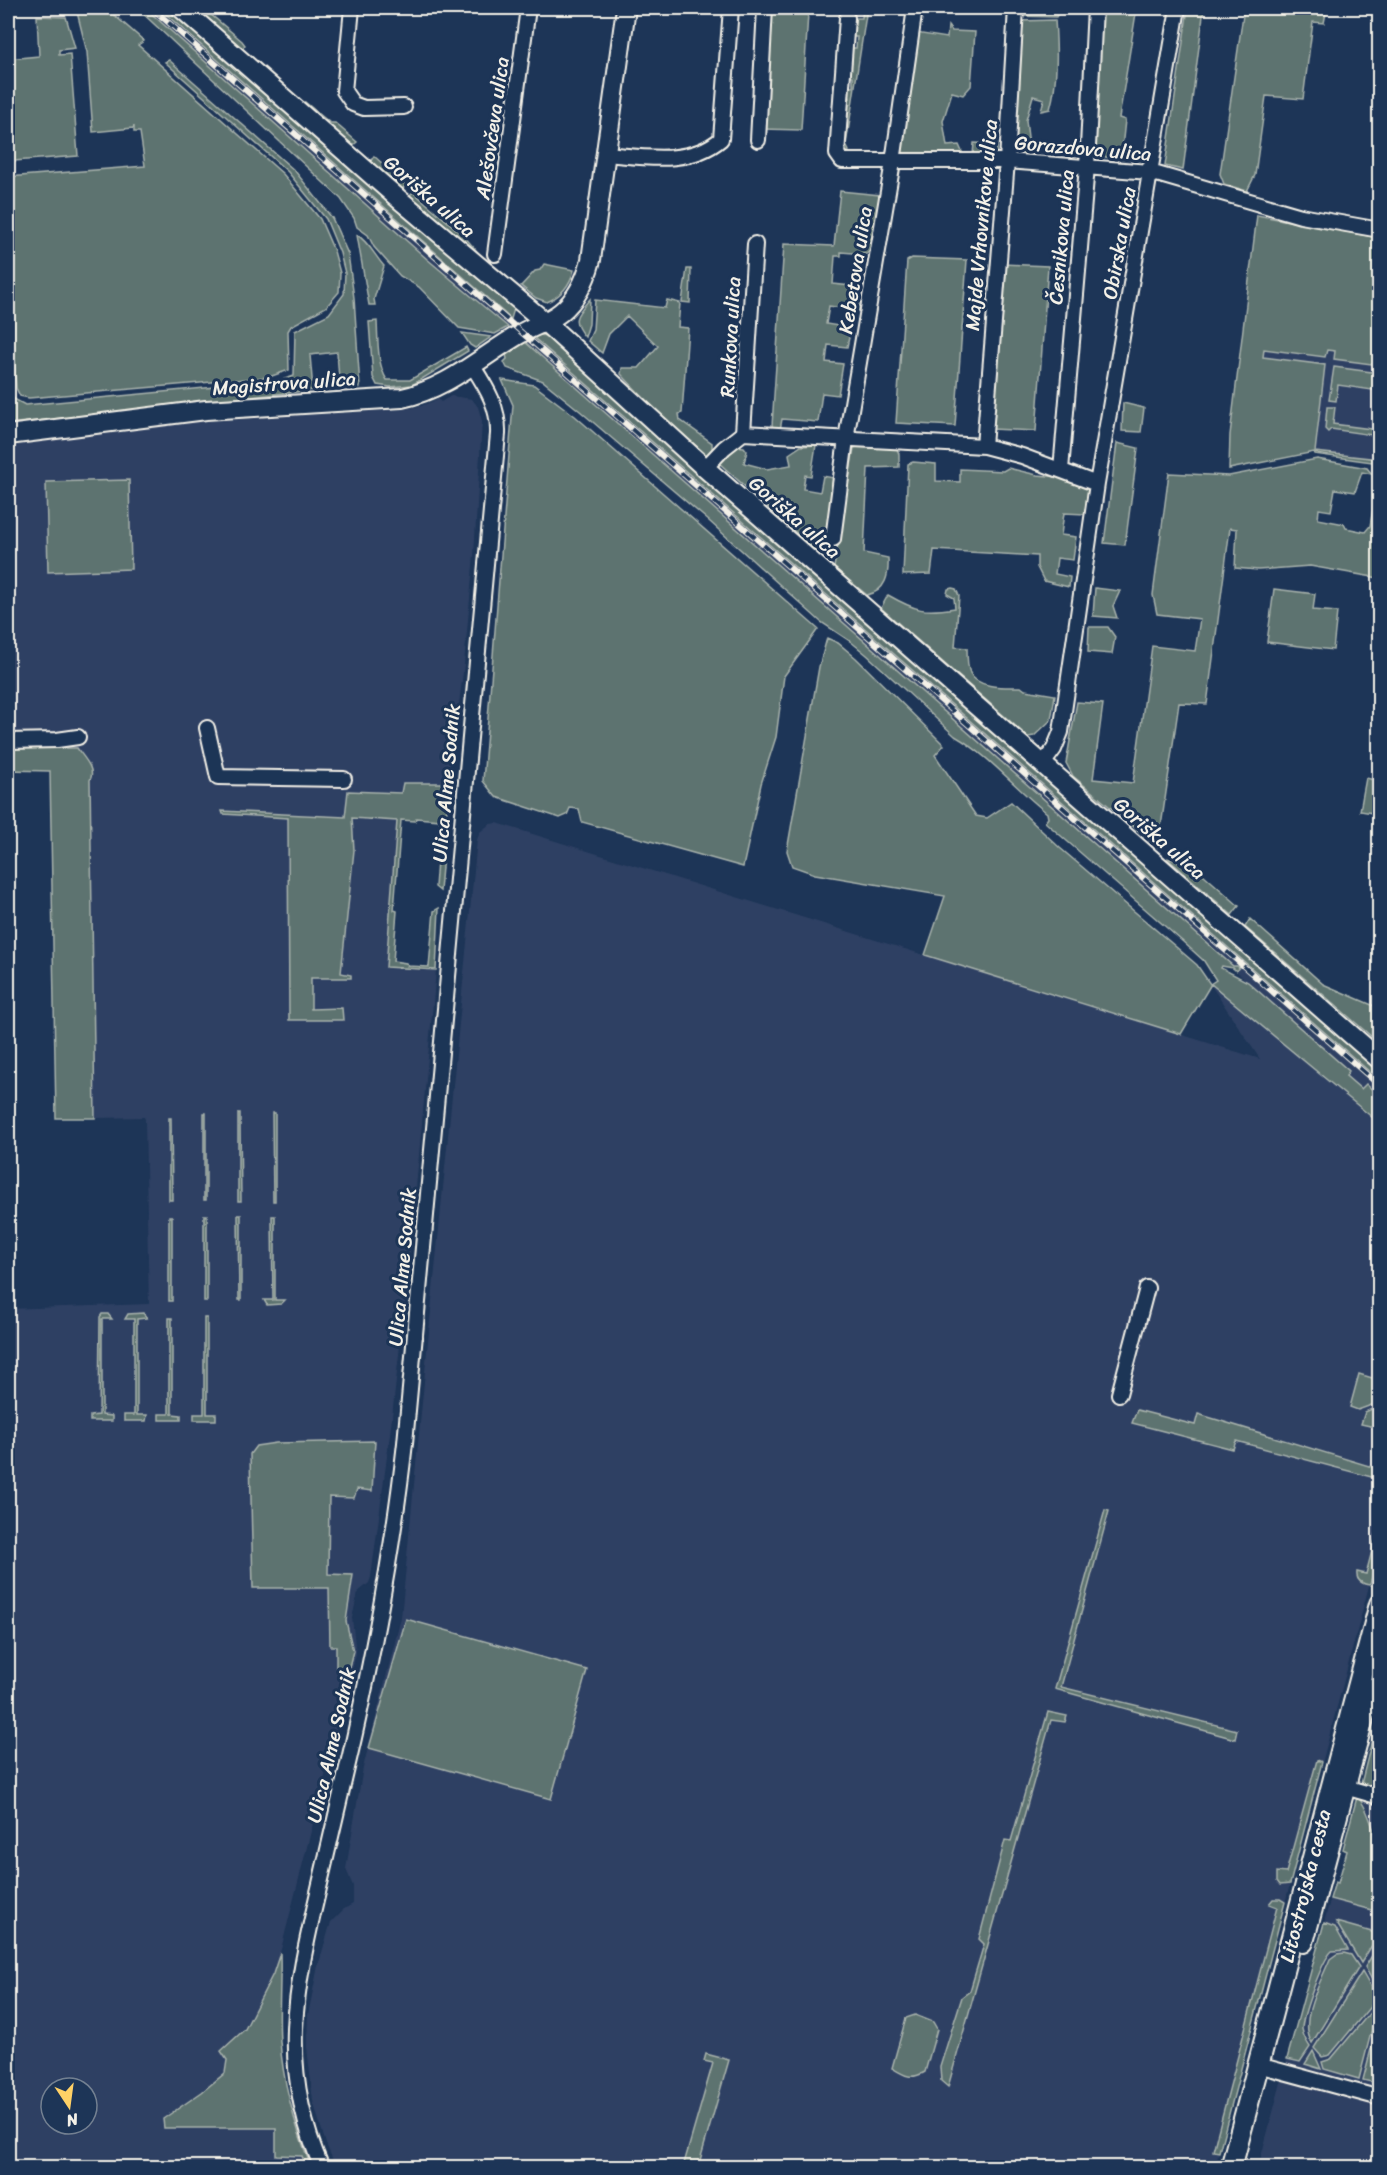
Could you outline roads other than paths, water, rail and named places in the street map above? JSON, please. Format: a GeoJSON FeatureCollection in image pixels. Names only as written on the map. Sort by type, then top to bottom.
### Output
{"type":"FeatureCollection","features":[{"type":"Feature","properties":{"kind":"main road","name":"Litostrojska cesta"},"geometry":{"type":"LineString","coordinates":[[1243,2168],[1264,2066],[1338,1785],[1380,1604]]}},
{"type":"Feature","properties":{"kind":"main road","name":"Litostrojska cesta"},"geometry":{"type":"LineString","coordinates":[[1338,1785],[1380,1655]]}},
{"type":"Feature","properties":{"kind":"main road","name":"Litostrojska cesta"},"geometry":{"type":"LineString","coordinates":[[1231,2168],[1264,2066]]}},
{"type":"Feature","properties":{"kind":"street","name":"Goriška ulica"},"geometry":{"type":"LineString","coordinates":[[182,8],[391,192],[545,322],[705,468],[1380,1060]]}},
{"type":"Feature","properties":{"kind":"street"},"geometry":{"type":"LineString","coordinates":[[352,8],[344,91],[353,104],[364,108],[404,107]]}},
{"type":"Feature","properties":{"kind":"street","name":"Alešovčeva ulica"},"geometry":{"type":"LineString","coordinates":[[495,254],[528,8]]}},
{"type":"Feature","properties":{"kind":"street","name":"Magistrova ulica"},"geometry":{"type":"LineString","coordinates":[[8,435],[206,410],[402,398],[438,387],[522,333],[563,311],[577,294],[587,274],[626,8]]}},
{"type":"Feature","properties":{"kind":"street"},"geometry":{"type":"LineString","coordinates":[[605,154],[659,158],[691,155],[709,149],[721,139],[731,8]]}},
{"type":"Feature","properties":{"kind":"street"},"geometry":{"type":"LineString","coordinates":[[758,140],[765,8]]}},
{"type":"Feature","properties":{"kind":"street","name":"Kebetova ulica"},"geometry":{"type":"LineString","coordinates":[[833,540],[846,439],[893,162],[915,8]]}},
{"type":"Feature","properties":{"kind":"street","name":"Majde Vrhovnikove ulica"},"geometry":{"type":"LineString","coordinates":[[984,446],[1016,8]]}},
{"type":"Feature","properties":{"kind":"street","name":"Česnikova ulica"},"geometry":{"type":"LineString","coordinates":[[1061,470],[1087,166],[1095,8]]}},
{"type":"Feature","properties":{"kind":"street","name":"Obirska ulica"},"geometry":{"type":"LineString","coordinates":[[1043,764],[1054,749],[1061,732],[1096,484],[1178,8]]}},
{"type":"Feature","properties":{"kind":"street","name":"Gorazdova ulica"},"geometry":{"type":"LineString","coordinates":[[847,18],[837,154],[839,159],[848,162],[1006,161],[1150,172],[1301,216],[1380,230]]}},
{"type":"Feature","properties":{"kind":"street","name":"Runkova ulica"},"geometry":{"type":"LineString","coordinates":[[743,433],[755,244]]}},
{"type":"Feature","properties":{"kind":"street","name":"Ulica Alme Sodnik"},"geometry":{"type":"LineString","coordinates":[[322,2168],[309,2137],[299,2098],[293,2050],[295,2010],[310,1923],[354,1738],[388,1573],[405,1443],[499,421],[493,400],[472,364]]}},
{"type":"Feature","properties":{"kind":"street"},"geometry":{"type":"LineString","coordinates":[[705,468],[724,448],[743,433],[984,446],[1022,456],[1096,484]]}},
{"type":"Feature","properties":{"kind":"street"},"geometry":{"type":"LineString","coordinates":[[207,728],[218,777],[344,779]]}},
{"type":"Feature","properties":{"kind":"street"},"geometry":{"type":"LineString","coordinates":[[8,741],[78,737]]}},
{"type":"Feature","properties":{"kind":"street"},"geometry":{"type":"LineString","coordinates":[[1119,1394],[1147,1288]]}},
{"type":"Feature","properties":{"kind":"street"},"geometry":{"type":"LineString","coordinates":[[1338,1785],[1380,1797]]}},
{"type":"Feature","properties":{"kind":"street"},"geometry":{"type":"LineString","coordinates":[[1264,2066],[1380,2098]]}},
{"type":"Feature","properties":{"kind":"railway"},"geometry":{"type":"LineString","coordinates":[[152,8],[1380,1086]]}}]}
